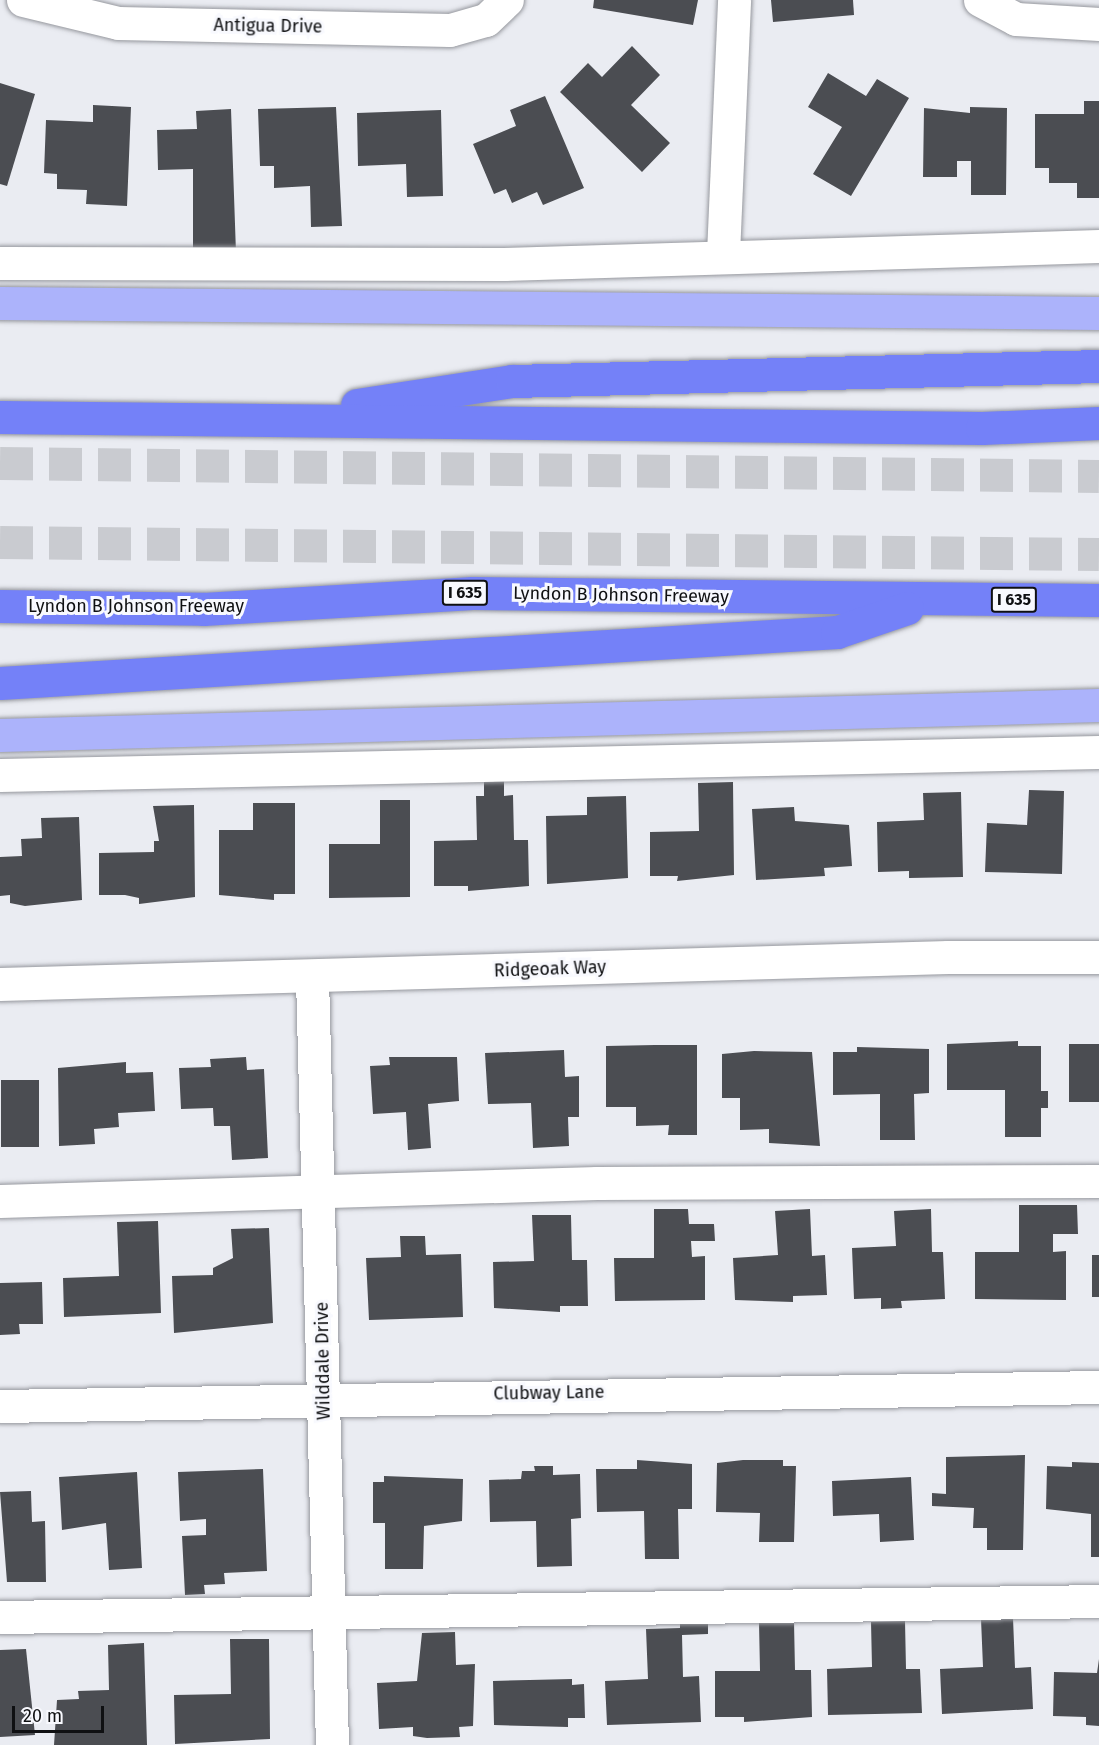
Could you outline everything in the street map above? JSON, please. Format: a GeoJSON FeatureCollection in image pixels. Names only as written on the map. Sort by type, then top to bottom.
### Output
{"type":"FeatureCollection","features":[{"type":"Feature","properties":{"kind":"highway"},"geometry":{"type":"LineString","coordinates":[[260,420],[512,381],[1099,366]]}},
{"type":"Feature","properties":{"kind":"highway"},"geometry":{"type":"LineString","coordinates":[[0,417],[982,428],[1099,423]]}},
{"type":"Feature","properties":{"kind":"highway","name":"Lyndon B Johnson Freeway"},"geometry":{"type":"LineString","coordinates":[[0,606],[203,609],[473,593],[929,600],[1099,600]]}},
{"type":"Feature","properties":{"kind":"highway"},"geometry":{"type":"LineString","coordinates":[[0,683],[837,632],[929,600]]}},
{"type":"Feature","properties":{"kind":"main road"},"geometry":{"type":"LineString","coordinates":[[0,303],[1099,313]]}},
{"type":"Feature","properties":{"kind":"main road"},"geometry":{"type":"LineString","coordinates":[[0,735],[1099,705]]}},
{"type":"Feature","properties":{"kind":"street","name":"Antigua Drive"},"geometry":{"type":"LineString","coordinates":[[23,0],[118,23],[450,30],[486,20],[507,0]]}},
{"type":"Feature","properties":{"kind":"street"},"geometry":{"type":"LineString","coordinates":[[723,254],[734,0]]}},
{"type":"Feature","properties":{"kind":"street"},"geometry":{"type":"LineString","coordinates":[[980,0],[1016,19],[1099,24]]}},
{"type":"Feature","properties":{"kind":"street"},"geometry":{"type":"LineString","coordinates":[[0,263],[504,264],[723,254],[1099,246]]}},
{"type":"Feature","properties":{"kind":"street"},"geometry":{"type":"LineString","coordinates":[[0,774],[1099,752]]}},
{"type":"Feature","properties":{"kind":"street","name":"Ridgeoak Way"},"geometry":{"type":"LineString","coordinates":[[0,984],[312,977],[948,957],[1099,957]]}},
{"type":"Feature","properties":{"kind":"street","name":"Wilddale Drive"},"geometry":{"type":"LineString","coordinates":[[312,977],[320,1193],[332,1745]]}},
{"type":"Feature","properties":{"kind":"street"},"geometry":{"type":"LineString","coordinates":[[0,1202],[597,1183],[1099,1181]]}},
{"type":"Feature","properties":{"kind":"street","name":"Clubway Lane"},"geometry":{"type":"LineString","coordinates":[[0,1406],[323,1397],[1099,1387]]}},
{"type":"Feature","properties":{"kind":"street"},"geometry":{"type":"LineString","coordinates":[[0,1617],[329,1610],[1099,1601]]}},
{"type":"Feature","properties":{"kind":"building"},"geometry":{"type":"Polygon","coordinates":[[[594,0],[698,0],[693,25],[593,8],[594,0]]]}},
{"type":"Feature","properties":{"kind":"building"},"geometry":{"type":"Polygon","coordinates":[[[771,0],[853,0],[854,15],[773,22],[771,0]]]}},
{"type":"Feature","properties":{"kind":"building"},"geometry":{"type":"Polygon","coordinates":[[[632,46],[660,75],[631,105],[670,143],[642,172],[560,92],[588,63],[602,77],[632,46]]]}},
{"type":"Feature","properties":{"kind":"building"},"geometry":{"type":"Polygon","coordinates":[[[828,73],[866,96],[877,79],[909,98],[851,196],[813,174],[842,127],[808,107],[828,73]]]}},
{"type":"Feature","properties":{"kind":"building"},"geometry":{"type":"Polygon","coordinates":[[[0,83],[35,94],[7,186],[0,184],[0,83]]]}},
{"type":"Feature","properties":{"kind":"building"},"geometry":{"type":"Polygon","coordinates":[[[545,96],[584,188],[543,205],[537,192],[512,203],[506,189],[494,194],[473,144],[516,126],[510,110],[545,96]]]}},
{"type":"Feature","properties":{"kind":"building"},"geometry":{"type":"Polygon","coordinates":[[[1084,101],[1099,101],[1099,198],[1077,198],[1077,183],[1049,183],[1049,168],[1035,168],[1035,114],[1084,114],[1084,101]]]}},
{"type":"Feature","properties":{"kind":"building"},"geometry":{"type":"Polygon","coordinates":[[[93,105],[131,107],[127,206],[86,204],[87,190],[57,189],[57,174],[44,173],[46,120],[93,122],[93,105]]]}},
{"type":"Feature","properties":{"kind":"building"},"geometry":{"type":"Polygon","coordinates":[[[336,107],[342,226],[311,227],[310,186],[274,188],[274,166],[260,166],[258,109],[336,107]]]}},
{"type":"Feature","properties":{"kind":"building"},"geometry":{"type":"Polygon","coordinates":[[[970,107],[1007,108],[1006,195],[971,195],[971,161],[957,161],[957,177],[923,177],[924,108],[970,113],[970,107]]]}},
{"type":"Feature","properties":{"kind":"building"},"geometry":{"type":"Polygon","coordinates":[[[231,109],[236,253],[193,255],[193,169],[158,170],[157,130],[197,129],[196,111],[231,109]]]}},
{"type":"Feature","properties":{"kind":"building"},"geometry":{"type":"Polygon","coordinates":[[[441,110],[443,196],[407,197],[406,164],[358,166],[357,113],[441,110]]]}},
{"type":"Feature","properties":{"kind":"building"},"geometry":{"type":"Polygon","coordinates":[[[484,781],[504,781],[504,796],[513,795],[514,840],[528,840],[529,886],[468,891],[468,886],[434,886],[434,841],[477,840],[476,796],[484,796],[484,781]]]}},
{"type":"Feature","properties":{"kind":"building"},"geometry":{"type":"Polygon","coordinates":[[[733,782],[734,875],[677,881],[678,876],[650,876],[650,832],[699,831],[698,783],[733,782]]]}},
{"type":"Feature","properties":{"kind":"building"},"geometry":{"type":"Polygon","coordinates":[[[1029,790],[1064,791],[1062,874],[985,872],[987,823],[1027,825],[1029,790]]]}},
{"type":"Feature","properties":{"kind":"building"},"geometry":{"type":"Polygon","coordinates":[[[961,792],[963,877],[909,878],[909,871],[878,872],[877,822],[924,820],[923,793],[961,792]]]}},
{"type":"Feature","properties":{"kind":"building"},"geometry":{"type":"Polygon","coordinates":[[[626,796],[628,878],[547,884],[546,816],[587,815],[587,797],[626,796]]]}},
{"type":"Feature","properties":{"kind":"building"},"geometry":{"type":"Polygon","coordinates":[[[380,800],[410,800],[410,897],[329,898],[329,844],[380,844],[380,800]]]}},
{"type":"Feature","properties":{"kind":"building"},"geometry":{"type":"Polygon","coordinates":[[[253,803],[295,803],[295,894],[274,894],[274,900],[219,895],[219,830],[253,830],[253,803]]]}},
{"type":"Feature","properties":{"kind":"building"},"geometry":{"type":"Polygon","coordinates":[[[194,805],[195,897],[139,904],[139,898],[125,895],[99,895],[99,853],[154,852],[154,841],[159,841],[153,806],[194,805]]]}},
{"type":"Feature","properties":{"kind":"building"},"geometry":{"type":"Polygon","coordinates":[[[794,807],[795,821],[849,825],[852,866],[824,868],[825,876],[756,880],[752,809],[794,807]]]}},
{"type":"Feature","properties":{"kind":"building"},"geometry":{"type":"Polygon","coordinates":[[[79,817],[82,900],[25,906],[10,903],[10,895],[0,896],[0,857],[22,856],[21,839],[42,838],[41,818],[79,817]]]}},
{"type":"Feature","properties":{"kind":"building"},"geometry":{"type":"Polygon","coordinates":[[[1018,1041],[1018,1046],[1041,1046],[1041,1091],[1048,1091],[1048,1108],[1041,1108],[1041,1137],[1005,1137],[1005,1090],[947,1090],[947,1044],[1018,1041]]]}},
{"type":"Feature","properties":{"kind":"building"},"geometry":{"type":"Polygon","coordinates":[[[1069,1044],[1099,1044],[1099,1102],[1069,1102],[1069,1044]]]}},
{"type":"Feature","properties":{"kind":"building"},"geometry":{"type":"Polygon","coordinates":[[[697,1045],[697,1135],[668,1135],[669,1125],[636,1126],[636,1107],[606,1107],[606,1046],[697,1045]]]}},
{"type":"Feature","properties":{"kind":"building"},"geometry":{"type":"Polygon","coordinates":[[[857,1047],[929,1049],[929,1093],[914,1094],[915,1140],[880,1140],[880,1094],[833,1095],[833,1052],[857,1052],[857,1047]]]}},
{"type":"Feature","properties":{"kind":"building"},"geometry":{"type":"Polygon","coordinates":[[[564,1050],[565,1077],[579,1076],[579,1117],[568,1117],[569,1146],[533,1148],[531,1103],[488,1104],[485,1053],[564,1050]]]}},
{"type":"Feature","properties":{"kind":"building"},"geometry":{"type":"Polygon","coordinates":[[[754,1051],[812,1052],[820,1146],[769,1143],[769,1129],[740,1130],[740,1098],[722,1098],[722,1054],[754,1051]]]}},
{"type":"Feature","properties":{"kind":"building"},"geometry":{"type":"Polygon","coordinates":[[[246,1057],[247,1070],[264,1069],[268,1158],[232,1160],[230,1126],[214,1126],[213,1108],[181,1109],[179,1068],[211,1067],[210,1059],[246,1057]]]}},
{"type":"Feature","properties":{"kind":"building"},"geometry":{"type":"Polygon","coordinates":[[[389,1057],[457,1057],[459,1101],[428,1104],[431,1148],[408,1150],[406,1112],[373,1114],[370,1066],[390,1065],[389,1057]]]}},
{"type":"Feature","properties":{"kind":"building"},"geometry":{"type":"Polygon","coordinates":[[[126,1062],[126,1073],[153,1072],[155,1111],[118,1113],[119,1127],[94,1129],[95,1144],[59,1146],[58,1068],[126,1062]]]}},
{"type":"Feature","properties":{"kind":"building"},"geometry":{"type":"Polygon","coordinates":[[[1,1080],[39,1080],[39,1147],[1,1147],[1,1080]]]}},
{"type":"Feature","properties":{"kind":"building"},"geometry":{"type":"Polygon","coordinates":[[[1019,1205],[1077,1205],[1078,1234],[1053,1234],[1053,1252],[1066,1251],[1066,1300],[975,1299],[975,1252],[1019,1252],[1019,1205]]]}},
{"type":"Feature","properties":{"kind":"building"},"geometry":{"type":"Polygon","coordinates":[[[654,1209],[688,1209],[689,1224],[714,1224],[715,1241],[691,1241],[692,1257],[705,1256],[705,1300],[615,1301],[614,1258],[654,1258],[654,1209]]]}},
{"type":"Feature","properties":{"kind":"building"},"geometry":{"type":"Polygon","coordinates":[[[810,1209],[812,1256],[825,1255],[827,1295],[793,1296],[793,1302],[735,1300],[733,1258],[778,1255],[775,1211],[810,1209]]]}},
{"type":"Feature","properties":{"kind":"building"},"geometry":{"type":"Polygon","coordinates":[[[931,1209],[932,1252],[943,1252],[945,1299],[901,1301],[902,1308],[881,1309],[881,1298],[854,1299],[852,1248],[896,1246],[894,1211],[931,1209]]]}},
{"type":"Feature","properties":{"kind":"building"},"geometry":{"type":"Polygon","coordinates":[[[532,1215],[571,1215],[572,1260],[587,1260],[588,1306],[560,1306],[560,1312],[494,1308],[493,1262],[534,1261],[532,1215]]]}},
{"type":"Feature","properties":{"kind":"building"},"geometry":{"type":"Polygon","coordinates":[[[158,1221],[161,1313],[64,1317],[63,1278],[119,1276],[117,1222],[158,1221]]]}},
{"type":"Feature","properties":{"kind":"building"},"geometry":{"type":"Polygon","coordinates":[[[269,1228],[273,1323],[174,1333],[172,1276],[213,1275],[213,1268],[233,1258],[231,1229],[269,1228]]]}},
{"type":"Feature","properties":{"kind":"building"},"geometry":{"type":"Polygon","coordinates":[[[400,1236],[425,1236],[426,1255],[461,1254],[463,1317],[369,1320],[366,1258],[401,1257],[400,1236]]]}},
{"type":"Feature","properties":{"kind":"building"},"geometry":{"type":"Polygon","coordinates":[[[1092,1255],[1099,1255],[1099,1297],[1092,1297],[1092,1255]]]}},
{"type":"Feature","properties":{"kind":"building"},"geometry":{"type":"Polygon","coordinates":[[[42,1282],[43,1324],[19,1324],[20,1334],[0,1335],[0,1283],[42,1282]]]}},
{"type":"Feature","properties":{"kind":"building"},"geometry":{"type":"Polygon","coordinates":[[[1025,1455],[1023,1550],[987,1550],[987,1528],[973,1528],[974,1508],[932,1506],[932,1493],[946,1494],[946,1457],[1025,1455]]]}},
{"type":"Feature","properties":{"kind":"building"},"geometry":{"type":"Polygon","coordinates":[[[637,1460],[692,1464],[692,1509],[678,1509],[679,1559],[645,1559],[644,1511],[597,1512],[596,1469],[637,1469],[637,1460]]]}},
{"type":"Feature","properties":{"kind":"building"},"geometry":{"type":"Polygon","coordinates":[[[743,1460],[783,1460],[783,1466],[796,1466],[794,1542],[759,1542],[760,1513],[716,1512],[717,1463],[743,1460]]]}},
{"type":"Feature","properties":{"kind":"building"},"geometry":{"type":"Polygon","coordinates":[[[1072,1462],[1099,1463],[1099,1557],[1091,1557],[1091,1514],[1046,1509],[1047,1466],[1072,1467],[1072,1462]]]}},
{"type":"Feature","properties":{"kind":"building"},"geometry":{"type":"Polygon","coordinates":[[[534,1466],[553,1466],[553,1475],[580,1474],[581,1518],[571,1519],[572,1566],[537,1567],[536,1521],[490,1522],[489,1480],[521,1479],[522,1471],[535,1471],[534,1466]]]}},
{"type":"Feature","properties":{"kind":"building"},"geometry":{"type":"Polygon","coordinates":[[[263,1469],[267,1571],[224,1573],[225,1584],[204,1585],[205,1594],[185,1595],[182,1536],[206,1535],[206,1519],[180,1521],[178,1472],[263,1469]]]}},
{"type":"Feature","properties":{"kind":"building"},"geometry":{"type":"Polygon","coordinates":[[[137,1472],[142,1568],[109,1570],[106,1523],[62,1530],[59,1477],[137,1472]]]}},
{"type":"Feature","properties":{"kind":"building"},"geometry":{"type":"Polygon","coordinates":[[[384,1476],[463,1479],[462,1521],[424,1526],[423,1569],[385,1569],[385,1523],[373,1523],[373,1482],[384,1482],[384,1476]]]}},
{"type":"Feature","properties":{"kind":"building"},"geometry":{"type":"Polygon","coordinates":[[[911,1477],[914,1540],[880,1542],[879,1514],[833,1516],[832,1481],[911,1477]]]}},
{"type":"Feature","properties":{"kind":"building"},"geometry":{"type":"Polygon","coordinates":[[[31,1491],[32,1522],[45,1521],[46,1582],[7,1582],[0,1492],[31,1491]]]}},
{"type":"Feature","properties":{"kind":"building"},"geometry":{"type":"Polygon","coordinates":[[[708,1614],[708,1634],[682,1635],[683,1677],[699,1676],[701,1722],[607,1725],[605,1681],[648,1679],[646,1629],[680,1628],[680,1615],[708,1614]]]}},
{"type":"Feature","properties":{"kind":"building"},"geometry":{"type":"Polygon","coordinates":[[[1013,1618],[1015,1668],[1031,1667],[1033,1709],[942,1714],[940,1669],[983,1667],[981,1619],[1013,1618]]]}},
{"type":"Feature","properties":{"kind":"building"},"geometry":{"type":"Polygon","coordinates":[[[905,1621],[906,1669],[920,1669],[922,1713],[828,1715],[827,1669],[872,1667],[871,1622],[905,1621]]]}},
{"type":"Feature","properties":{"kind":"building"},"geometry":{"type":"Polygon","coordinates":[[[794,1622],[795,1670],[811,1670],[812,1717],[744,1722],[744,1717],[715,1717],[715,1671],[760,1671],[759,1623],[794,1622]]]}},
{"type":"Feature","properties":{"kind":"building"},"geometry":{"type":"Polygon","coordinates":[[[455,1632],[456,1665],[475,1664],[473,1726],[459,1727],[460,1737],[413,1736],[413,1727],[379,1729],[377,1683],[417,1681],[422,1633],[455,1632]]]}},
{"type":"Feature","properties":{"kind":"building"},"geometry":{"type":"Polygon","coordinates":[[[230,1639],[269,1639],[270,1739],[175,1744],[174,1695],[231,1694],[230,1639]]]}},
{"type":"Feature","properties":{"kind":"building"},"geometry":{"type":"Polygon","coordinates":[[[144,1643],[147,1745],[54,1745],[57,1700],[79,1699],[78,1691],[109,1690],[108,1645],[144,1643]]]}},
{"type":"Feature","properties":{"kind":"building"},"geometry":{"type":"Polygon","coordinates":[[[26,1649],[35,1735],[0,1737],[0,1650],[26,1649]]]}},
{"type":"Feature","properties":{"kind":"building"},"geometry":{"type":"Polygon","coordinates":[[[1099,1659],[1099,1726],[1086,1725],[1086,1717],[1053,1716],[1054,1672],[1097,1673],[1099,1659]]]}},
{"type":"Feature","properties":{"kind":"building"},"geometry":{"type":"Polygon","coordinates":[[[572,1679],[572,1685],[584,1684],[585,1718],[568,1718],[568,1727],[494,1725],[493,1681],[572,1679]]]}},
{"type":"Feature","properties":{"kind":"tunnel"},"geometry":{"type":"LineString","coordinates":[[0,463],[1099,476]]}},
{"type":"Feature","properties":{"kind":"tunnel"},"geometry":{"type":"LineString","coordinates":[[0,542],[1099,554]]}}]}
